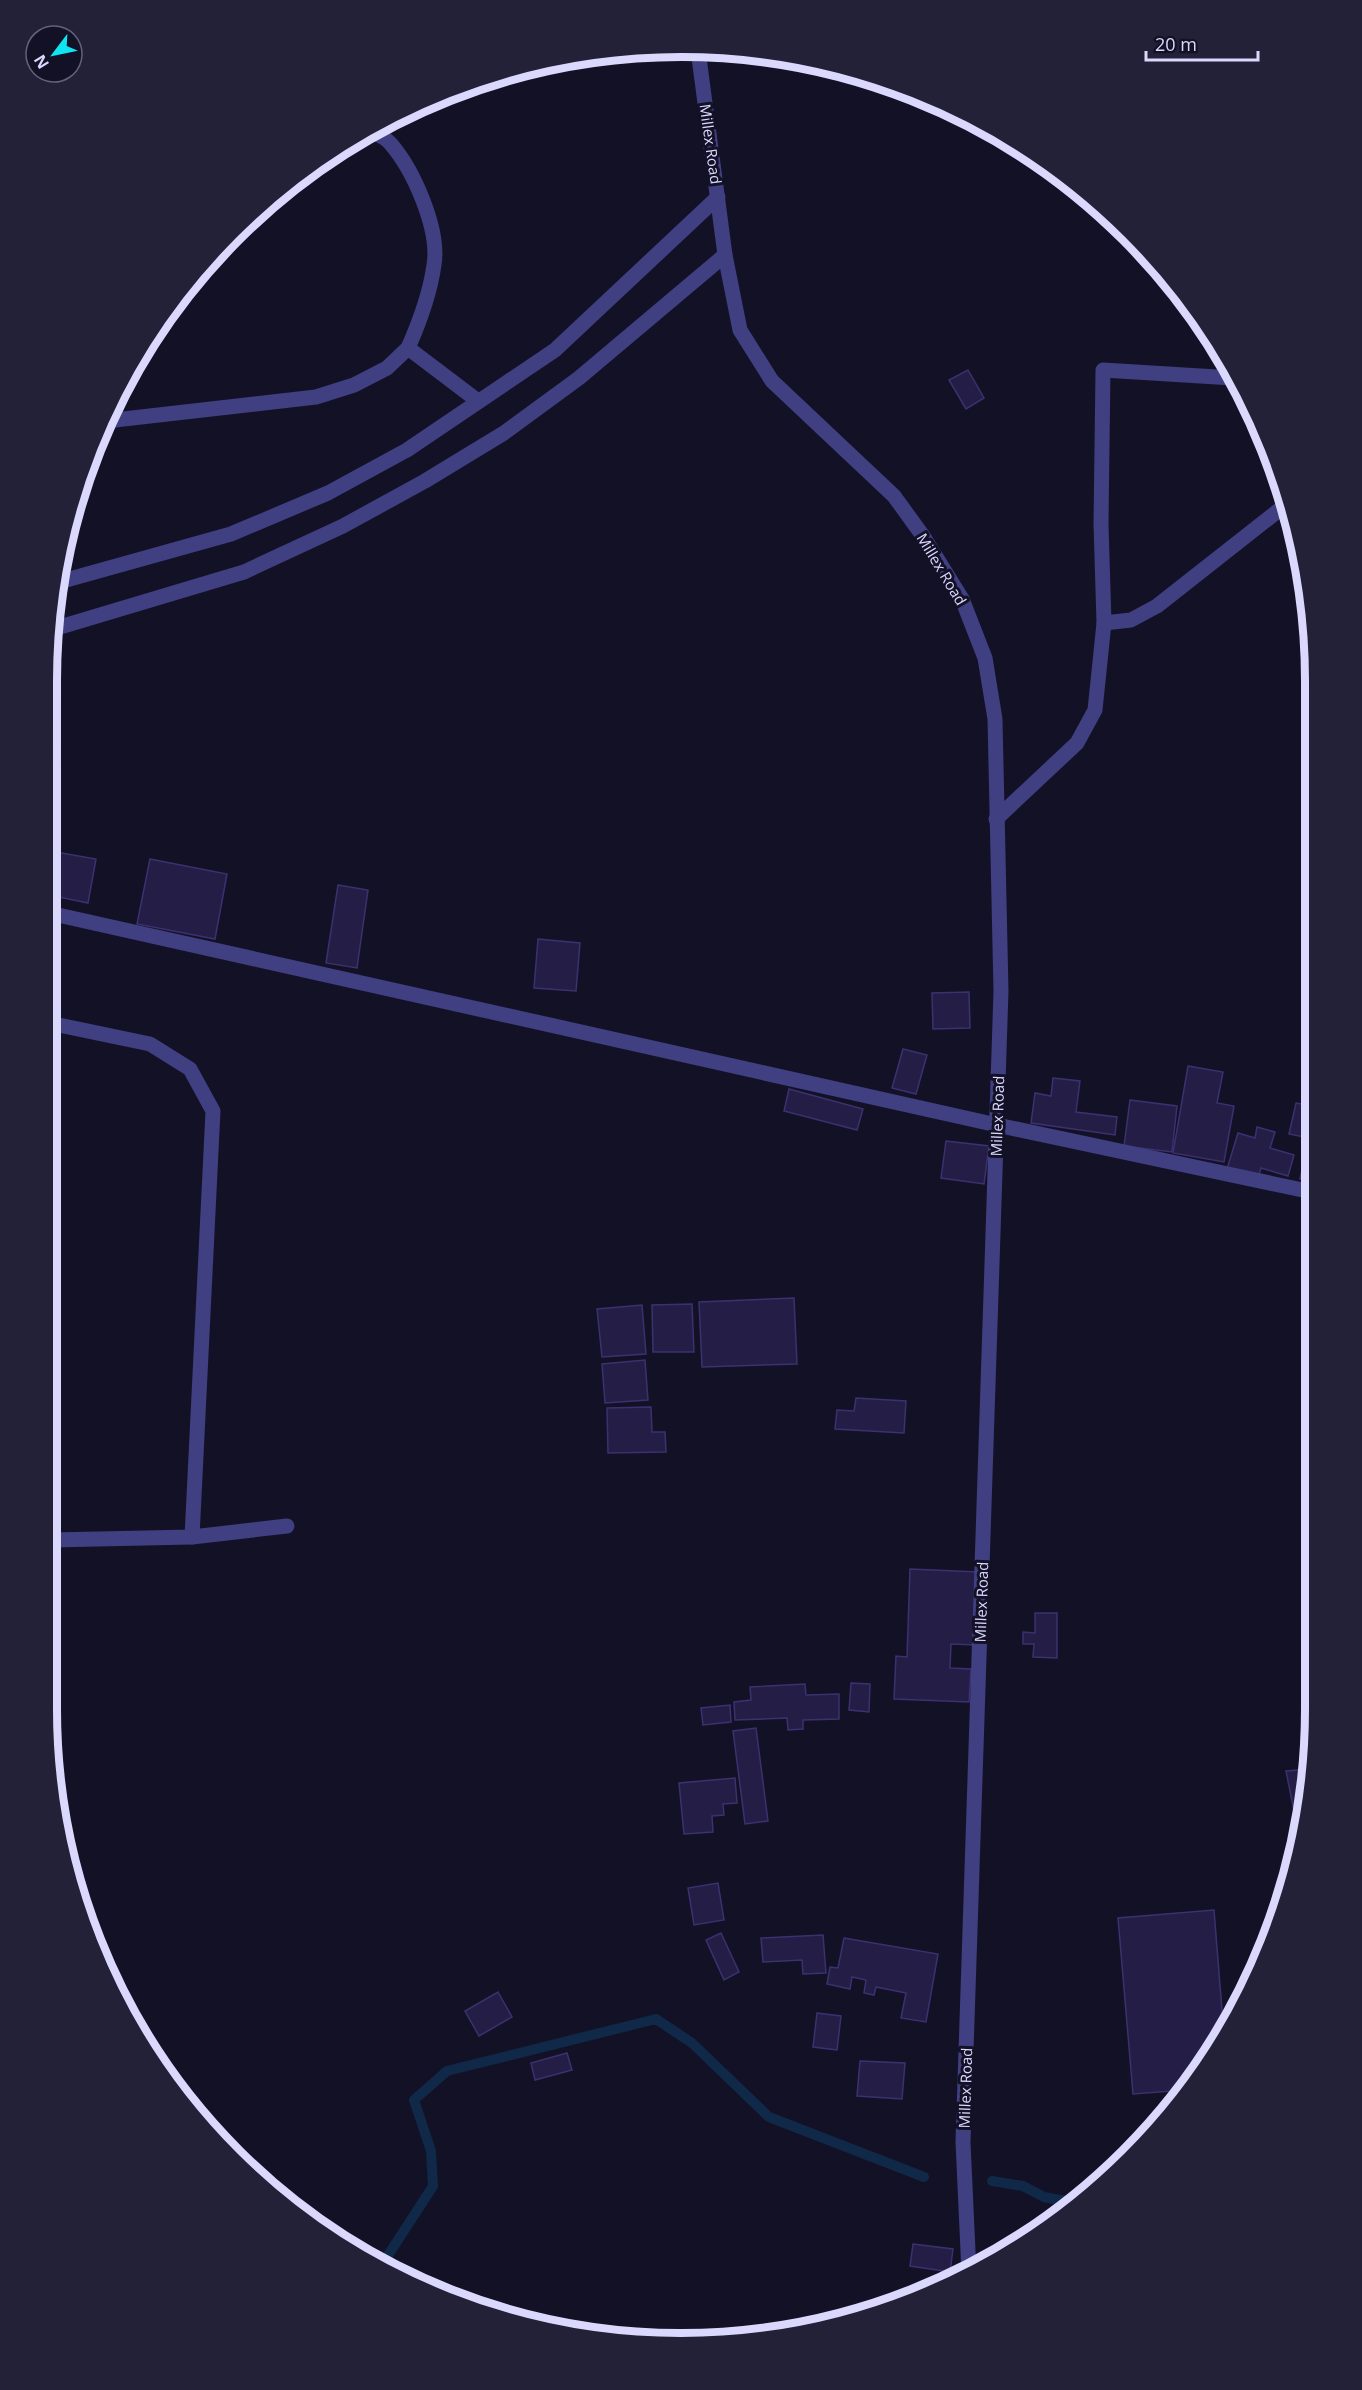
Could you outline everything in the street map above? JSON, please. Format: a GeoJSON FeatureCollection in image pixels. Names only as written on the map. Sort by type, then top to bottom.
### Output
{"type":"FeatureCollection","features":[{"type":"Feature","properties":{"kind":"street","name":"Millex Road"},"geometry":{"type":"LineString","coordinates":[[699,57],[725,255],[740,330],[772,381],[894,496],[923,536],[963,599],[986,658],[995,719],[1001,991],[963,2142],[969,2263]]}},
{"type":"Feature","properties":{"kind":"street"},"geometry":{"type":"LineString","coordinates":[[115,419],[316,397],[354,385],[387,368],[408,348],[422,318],[435,263],[431,222],[409,168],[388,141],[378,136]]}},
{"type":"Feature","properties":{"kind":"street"},"geometry":{"type":"LineString","coordinates":[[65,580],[231,534],[328,493],[407,450],[555,350],[718,197]]}},
{"type":"Feature","properties":{"kind":"street"},"geometry":{"type":"LineString","coordinates":[[59,627],[244,572],[343,526],[425,481],[504,433],[579,378],[725,255]]}},
{"type":"Feature","properties":{"kind":"street"},"geometry":{"type":"LineString","coordinates":[[408,348],[478,401]]}},
{"type":"Feature","properties":{"kind":"street"},"geometry":{"type":"LineString","coordinates":[[996,819],[1077,743],[1095,710],[1104,623],[1101,524],[1103,370],[1226,378]]}},
{"type":"Feature","properties":{"kind":"street"},"geometry":{"type":"LineString","coordinates":[[1104,623],[1131,620],[1157,606],[1281,509]]}},
{"type":"Feature","properties":{"kind":"street"},"geometry":{"type":"LineString","coordinates":[[57,914],[997,1125],[1305,1191]]}},
{"type":"Feature","properties":{"kind":"street"},"geometry":{"type":"LineString","coordinates":[[57,1025],[150,1044],[190,1070],[213,1111],[192,1537]]}},
{"type":"Feature","properties":{"kind":"street"},"geometry":{"type":"LineString","coordinates":[[57,1540],[192,1537],[287,1526]]}},
{"type":"Feature","properties":{"kind":"building"},"geometry":{"type":"Polygon","coordinates":[[[968,370],[984,398],[966,409],[949,380],[968,370]]]}},
{"type":"Feature","properties":{"kind":"building"},"geometry":{"type":"Polygon","coordinates":[[[57,852],[96,859],[88,903],[57,897],[57,852]]]}},
{"type":"Feature","properties":{"kind":"building"},"geometry":{"type":"Polygon","coordinates":[[[150,859],[227,874],[215,939],[137,924],[150,859]]]}},
{"type":"Feature","properties":{"kind":"building"},"geometry":{"type":"Polygon","coordinates":[[[338,885],[368,890],[357,968],[326,963],[338,885]]]}},
{"type":"Feature","properties":{"kind":"building"},"geometry":{"type":"Polygon","coordinates":[[[538,939],[580,943],[576,991],[534,988],[538,939]]]}},
{"type":"Feature","properties":{"kind":"building"},"geometry":{"type":"Polygon","coordinates":[[[969,992],[970,1028],[933,1029],[932,993],[969,992]]]}},
{"type":"Feature","properties":{"kind":"building"},"geometry":{"type":"Polygon","coordinates":[[[903,1049],[927,1055],[916,1094],[892,1088],[903,1049]]]}},
{"type":"Feature","properties":{"kind":"building"},"geometry":{"type":"Polygon","coordinates":[[[1188,1066],[1223,1072],[1217,1103],[1234,1106],[1224,1162],[1173,1153],[1188,1066]]]}},
{"type":"Feature","properties":{"kind":"building"},"geometry":{"type":"Polygon","coordinates":[[[1053,1078],[1080,1081],[1076,1112],[1117,1117],[1115,1135],[1031,1123],[1035,1093],[1051,1096],[1053,1078]]]}},
{"type":"Feature","properties":{"kind":"building"},"geometry":{"type":"Polygon","coordinates":[[[789,1089],[863,1109],[857,1130],[784,1111],[789,1089]]]}},
{"type":"Feature","properties":{"kind":"building"},"geometry":{"type":"Polygon","coordinates":[[[1130,1100],[1177,1106],[1172,1152],[1124,1146],[1130,1100]]]}},
{"type":"Feature","properties":{"kind":"building"},"geometry":{"type":"Polygon","coordinates":[[[1296,1103],[1305,1105],[1305,1137],[1289,1134],[1296,1103]]]}},
{"type":"Feature","properties":{"kind":"building"},"geometry":{"type":"Polygon","coordinates":[[[1257,1127],[1275,1132],[1270,1148],[1294,1155],[1288,1176],[1261,1168],[1258,1178],[1227,1169],[1238,1133],[1255,1138],[1257,1127]]]}},
{"type":"Feature","properties":{"kind":"building"},"geometry":{"type":"Polygon","coordinates":[[[946,1141],[989,1146],[984,1184],[941,1178],[946,1141]]]}},
{"type":"Feature","properties":{"kind":"building"},"geometry":{"type":"Polygon","coordinates":[[[1305,1156],[1305,1180],[1300,1179],[1305,1156]]]}},
{"type":"Feature","properties":{"kind":"building"},"geometry":{"type":"Polygon","coordinates":[[[794,1298],[797,1364],[702,1367],[699,1302],[794,1298]]]}},
{"type":"Feature","properties":{"kind":"building"},"geometry":{"type":"Polygon","coordinates":[[[692,1304],[694,1352],[653,1352],[652,1305],[692,1304]]]}},
{"type":"Feature","properties":{"kind":"building"},"geometry":{"type":"Polygon","coordinates":[[[642,1305],[646,1354],[602,1357],[597,1309],[642,1305]]]}},
{"type":"Feature","properties":{"kind":"building"},"geometry":{"type":"Polygon","coordinates":[[[645,1360],[648,1400],[605,1403],[602,1364],[645,1360]]]}},
{"type":"Feature","properties":{"kind":"building"},"geometry":{"type":"Polygon","coordinates":[[[856,1398],[906,1401],[904,1433],[835,1429],[837,1410],[854,1411],[856,1398]]]}},
{"type":"Feature","properties":{"kind":"building"},"geometry":{"type":"Polygon","coordinates":[[[651,1407],[652,1432],[665,1432],[666,1452],[608,1453],[607,1408],[651,1407]]]}},
{"type":"Feature","properties":{"kind":"building"},"geometry":{"type":"Polygon","coordinates":[[[910,1569],[978,1572],[976,1645],[951,1644],[950,1668],[971,1669],[969,1702],[894,1699],[896,1656],[907,1657],[910,1569]]]}},
{"type":"Feature","properties":{"kind":"building"},"geometry":{"type":"Polygon","coordinates":[[[1035,1613],[1057,1613],[1057,1658],[1033,1657],[1034,1644],[1023,1644],[1023,1632],[1035,1633],[1035,1613]]]}},
{"type":"Feature","properties":{"kind":"building"},"geometry":{"type":"Polygon","coordinates":[[[851,1683],[870,1684],[869,1712],[849,1710],[851,1683]]]}},
{"type":"Feature","properties":{"kind":"building"},"geometry":{"type":"Polygon","coordinates":[[[805,1684],[806,1695],[839,1694],[839,1719],[803,1720],[803,1729],[788,1730],[787,1718],[735,1720],[734,1702],[751,1700],[750,1687],[805,1684]]]}},
{"type":"Feature","properties":{"kind":"building"},"geometry":{"type":"Polygon","coordinates":[[[730,1705],[731,1722],[703,1725],[701,1708],[730,1705]]]}},
{"type":"Feature","properties":{"kind":"building"},"geometry":{"type":"Polygon","coordinates":[[[756,1728],[768,1821],[745,1824],[733,1731],[756,1728]]]}},
{"type":"Feature","properties":{"kind":"building"},"geometry":{"type":"Polygon","coordinates":[[[1302,1770],[1295,1818],[1286,1771],[1302,1770]]]}},
{"type":"Feature","properties":{"kind":"building"},"geometry":{"type":"Polygon","coordinates":[[[735,1778],[737,1803],[723,1804],[724,1815],[712,1816],[713,1832],[684,1834],[679,1783],[735,1778]]]}},
{"type":"Feature","properties":{"kind":"building"},"geometry":{"type":"Polygon","coordinates":[[[718,1883],[724,1920],[694,1925],[688,1888],[718,1883]]]}},
{"type":"Feature","properties":{"kind":"building"},"geometry":{"type":"Polygon","coordinates":[[[1214,1910],[1223,2018],[1200,2056],[1174,2091],[1133,2094],[1118,1918],[1214,1910]]]}},
{"type":"Feature","properties":{"kind":"building"},"geometry":{"type":"Polygon","coordinates":[[[721,1933],[739,1972],[724,1980],[706,1940],[721,1933]]]}},
{"type":"Feature","properties":{"kind":"building"},"geometry":{"type":"Polygon","coordinates":[[[823,1935],[826,1973],[803,1974],[802,1960],[763,1962],[761,1938],[823,1935]]]}},
{"type":"Feature","properties":{"kind":"building"},"geometry":{"type":"Polygon","coordinates":[[[844,1938],[938,1954],[926,2022],[901,2018],[906,1993],[876,1987],[874,1995],[864,1993],[866,1980],[852,1977],[850,1989],[827,1984],[830,1967],[838,1968],[844,1938]]]}},
{"type":"Feature","properties":{"kind":"building"},"geometry":{"type":"Polygon","coordinates":[[[498,1992],[512,2017],[479,2036],[465,2011],[498,1992]]]}},
{"type":"Feature","properties":{"kind":"building"},"geometry":{"type":"Polygon","coordinates":[[[817,2013],[841,2016],[837,2050],[813,2047],[817,2013]]]}},
{"type":"Feature","properties":{"kind":"building"},"geometry":{"type":"Polygon","coordinates":[[[567,2053],[572,2070],[535,2080],[531,2063],[567,2053]]]}},
{"type":"Feature","properties":{"kind":"building"},"geometry":{"type":"Polygon","coordinates":[[[860,2061],[905,2063],[902,2099],[857,2096],[860,2061]]]}},
{"type":"Feature","properties":{"kind":"building"},"geometry":{"type":"Polygon","coordinates":[[[913,2244],[953,2249],[950,2272],[910,2266],[913,2244]]]}},
{"type":"Feature","properties":{"kind":"waterway"},"geometry":{"type":"LineString","coordinates":[[386,2258],[433,2186],[431,2151],[414,2100],[447,2071],[656,2019],[692,2043],[769,2117],[924,2177]]}},
{"type":"Feature","properties":{"kind":"waterway"},"geometry":{"type":"LineString","coordinates":[[992,2181],[1023,2186],[1044,2197],[1065,2201]]}}]}
